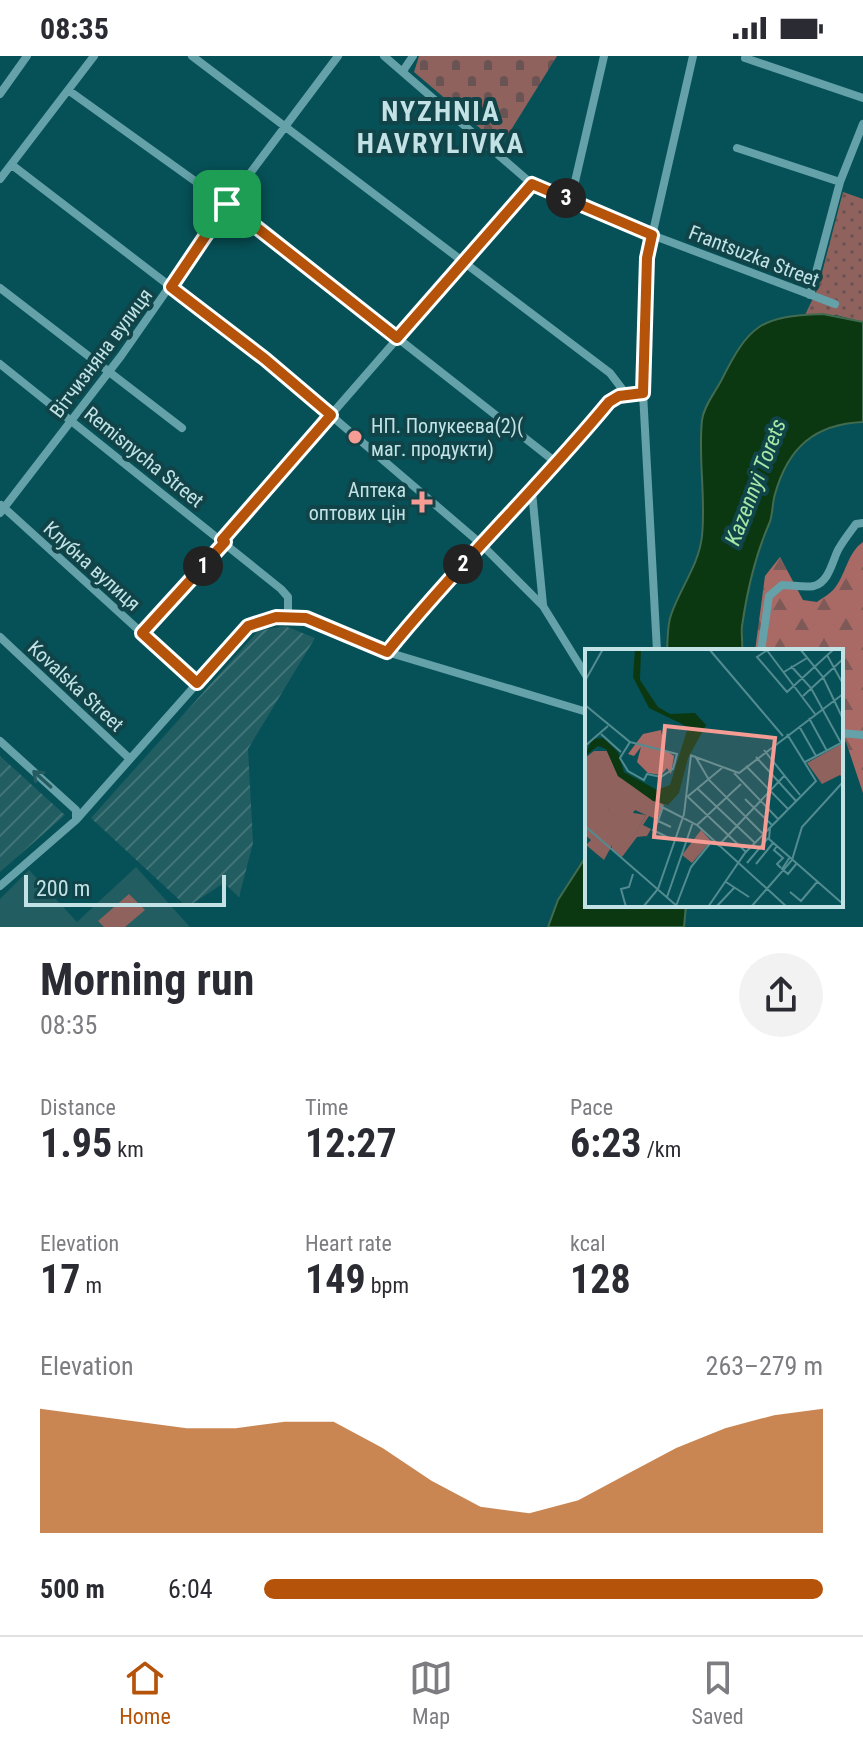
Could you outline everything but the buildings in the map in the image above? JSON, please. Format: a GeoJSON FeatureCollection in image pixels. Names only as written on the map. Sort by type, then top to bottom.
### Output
{"type":"FeatureCollection","features":[{"type":"Feature","properties":{"kind":"street"},"geometry":{"type":"LineString","coordinates":[[0,94],[27,56]]}},
{"type":"Feature","properties":{"kind":"street"},"geometry":{"type":"LineString","coordinates":[[0,179],[94,56]]}},
{"type":"Feature","properties":{"kind":"street"},"geometry":{"type":"LineString","coordinates":[[192,56],[610,373],[626,394]]}},
{"type":"Feature","properties":{"kind":"street","name":"Вітчизняна вулиця"},"geometry":{"type":"LineString","coordinates":[[1,509],[108,372],[227,204],[338,56]]}},
{"type":"Feature","properties":{"kind":"street","name":"Frantsuzka Street"},"geometry":{"type":"LineString","coordinates":[[384,56],[532,184],[652,235],[835,304]]}},
{"type":"Feature","properties":{"kind":"street"},"geometry":{"type":"LineString","coordinates":[[403,71],[413,56]]}},
{"type":"Feature","properties":{"kind":"street"},"geometry":{"type":"LineString","coordinates":[[571,199],[604,56]]}},
{"type":"Feature","properties":{"kind":"street"},"geometry":{"type":"LineString","coordinates":[[657,649],[643,393],[647,258],[693,56]]}},
{"type":"Feature","properties":{"kind":"street"},"geometry":{"type":"LineString","coordinates":[[745,58],[863,98]]}},
{"type":"Feature","properties":{"kind":"street"},"geometry":{"type":"LineString","coordinates":[[68,90],[227,204],[558,464]]}},
{"type":"Feature","properties":{"kind":"street"},"geometry":{"type":"LineString","coordinates":[[810,295],[840,182],[863,124]]}},
{"type":"Feature","properties":{"kind":"street"},"geometry":{"type":"LineString","coordinates":[[737,148],[840,182]]}},
{"type":"Feature","properties":{"kind":"street"},"geometry":{"type":"LineString","coordinates":[[12,165],[265,359],[480,543],[543,606],[585,674]]}},
{"type":"Feature","properties":{"kind":"street"},"geometry":{"type":"LineString","coordinates":[[142,633],[532,184]]}},
{"type":"Feature","properties":{"kind":"street"},"geometry":{"type":"LineString","coordinates":[[0,288],[182,428]]}},
{"type":"Feature","properties":{"kind":"street","name":"Remisnycha Street"},"geometry":{"type":"LineString","coordinates":[[0,364],[281,589],[288,597],[288,616]]}},
{"type":"Feature","properties":{"kind":"street"},"geometry":{"type":"LineString","coordinates":[[387,652],[480,543],[558,464],[609,402],[626,394],[643,393]]}},
{"type":"Feature","properties":{"kind":"street"},"geometry":{"type":"LineString","coordinates":[[532,492],[543,606]]}},
{"type":"Feature","properties":{"kind":"street","name":"Клубна вулиця"},"geometry":{"type":"LineString","coordinates":[[1,509],[197,683]]}},
{"type":"Feature","properties":{"kind":"street"},"geometry":{"type":"LineString","coordinates":[[761,649],[769,596],[782,585],[812,586],[820,582],[833,567],[846,537],[856,524],[863,523]]}},
{"type":"Feature","properties":{"kind":"street"},"geometry":{"type":"LineString","coordinates":[[0,886],[76,820],[248,626],[288,616],[306,618],[387,652],[585,711]]}},
{"type":"Feature","properties":{"kind":"street","name":"Kovalska Street"},"geometry":{"type":"LineString","coordinates":[[0,637],[130,759]]}},
{"type":"Feature","properties":{"kind":"street"},"geometry":{"type":"LineString","coordinates":[[843,733],[863,735]]}},
{"type":"Feature","properties":{"kind":"street"},"geometry":{"type":"LineString","coordinates":[[0,741],[76,810],[76,820]]}},
{"type":"Feature","properties":{"kind":"shaded area"},"geometry":{"type":"Polygon","coordinates":[[[285,626],[315,638],[248,749],[253,843],[239,897],[224,883],[187,907],[91,818],[258,631],[285,626]]]}},
{"type":"Feature","properties":{"kind":"shaded area"},"geometry":{"type":"Polygon","coordinates":[[[0,756],[65,815],[0,872],[0,756]]]}},
{"type":"Feature","properties":{"kind":"shaded area"},"geometry":{"type":"Polygon","coordinates":[[[136,867],[190,927],[0,927],[0,899],[29,870],[77,922],[136,867]]]}},
{"type":"Feature","properties":{"kind":"green space"},"geometry":{"type":"Polygon","coordinates":[[[419,56],[557,56],[501,146],[414,72],[419,56]]]}},
{"type":"Feature","properties":{"kind":"green space"},"geometry":{"type":"Polygon","coordinates":[[[843,192],[863,199],[863,322],[836,315],[805,315],[818,288],[843,192]]]}},
{"type":"Feature","properties":{"kind":"green space"},"geometry":{"type":"Polygon","coordinates":[[[863,542],[863,793],[846,742],[843,741],[843,649],[755,649],[765,576],[780,557],[803,600],[817,602],[834,589],[863,542]]]}},
{"type":"Feature","properties":{"kind":"green space"},"geometry":{"type":"Polygon","coordinates":[[[129,894],[145,910],[125,927],[104,927],[98,921],[129,894]]]}},
{"type":"Feature","properties":{"kind":"water","name":"Kazennyi Torets"},"geometry":{"type":"Polygon","coordinates":[[[823,314],[863,322],[863,422],[830,428],[817,434],[787,464],[752,574],[742,626],[742,649],[667,649],[671,615],[697,557],[702,536],[701,434],[707,405],[749,336],[770,321],[823,314]]]}},
{"type":"Feature","properties":{"kind":"water"},"geometry":{"type":"Polygon","coordinates":[[[585,858],[585,907],[686,907],[684,927],[548,927],[558,900],[585,858]]]}},
{"type":"Feature","properties":{"kind":"place","name":"НП. Полукеєва(2)( маг. продукти)"},"geometry":{"type":"Point","coordinates":[355,437]}},
{"type":"Feature","properties":{"kind":"place","name":"Аптека оптових цін"},"geometry":{"type":"Point","coordinates":[422,502]}},
{"type":"Feature","properties":{"kind":"district","name":"NYZHNIA HAVRYLIVKA"},"geometry":{"type":"Point","coordinates":[441,127]}},
{"type":"Feature","properties":{"kind":"route"},"geometry":{"type":"LineString","coordinates":[[532,184],[652,235],[647,258],[643,393],[626,394],[609,402],[558,464],[480,543],[387,652],[306,618],[276,617],[248,626],[197,683],[142,633],[225,542],[222,540],[331,415],[265,359],[171,287],[227,204],[397,338],[532,184]]}}]}
